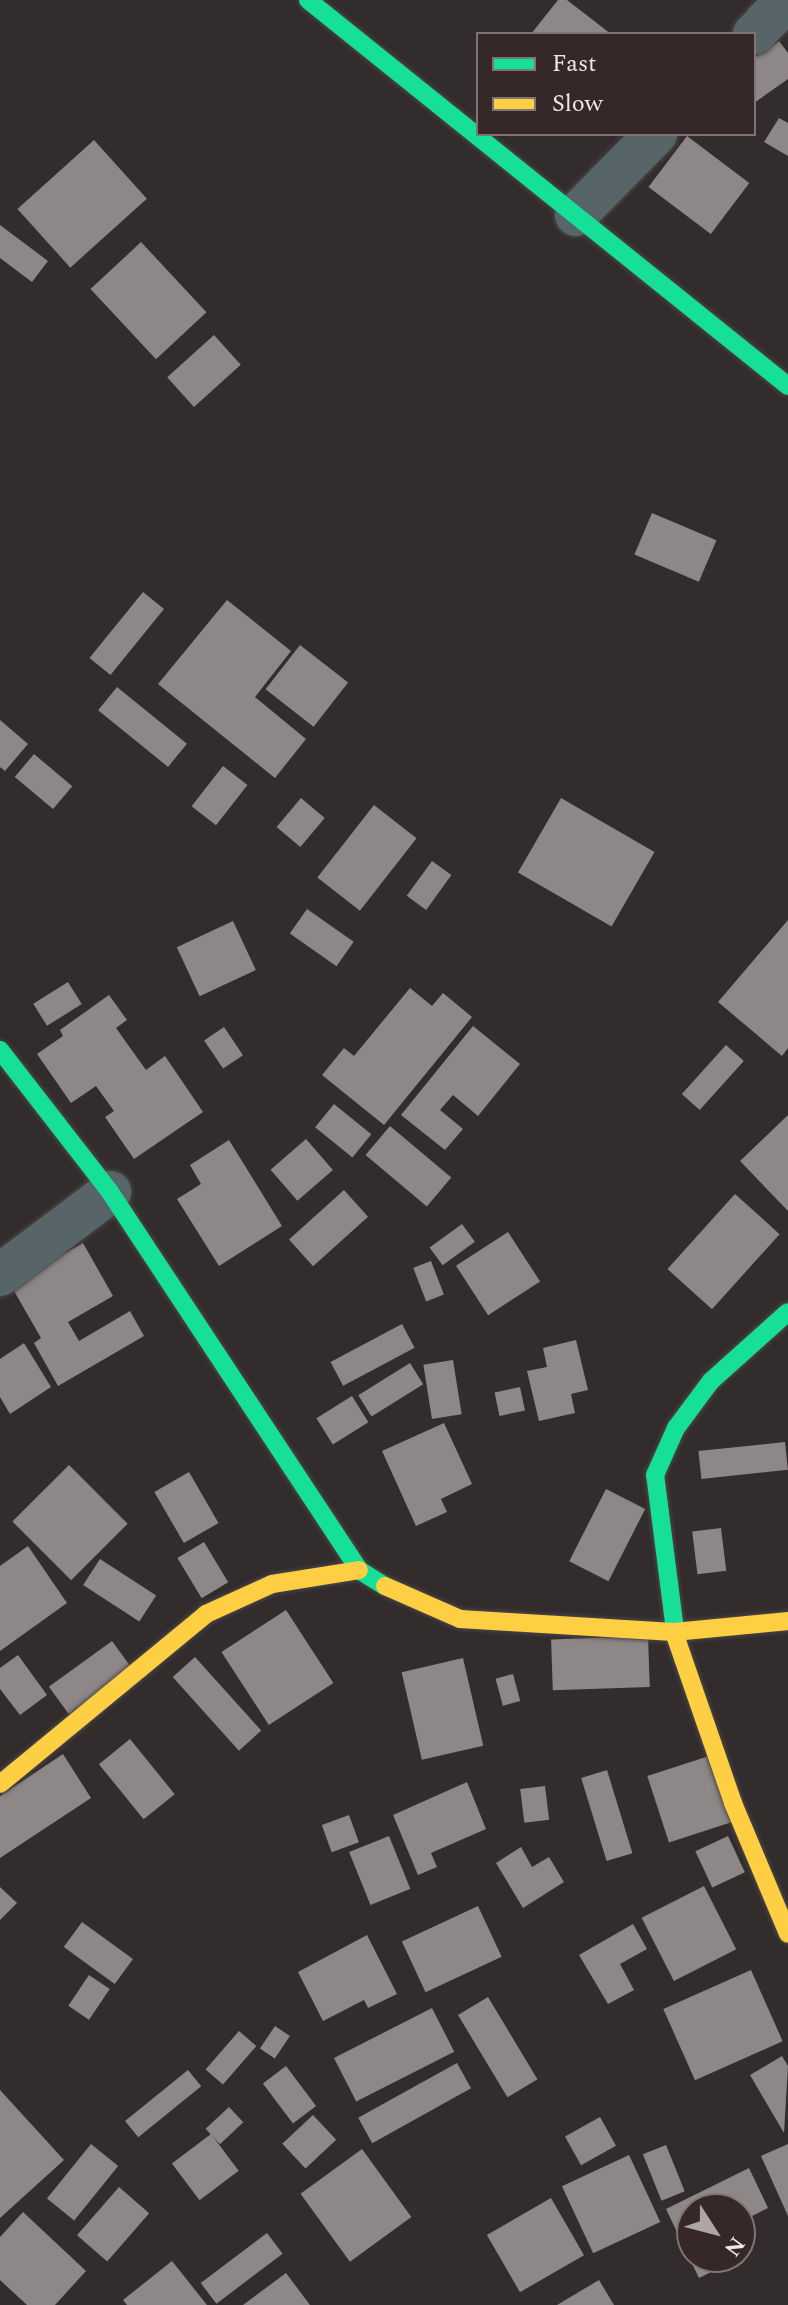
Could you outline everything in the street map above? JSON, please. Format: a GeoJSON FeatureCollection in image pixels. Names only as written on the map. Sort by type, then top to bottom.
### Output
{"type":"FeatureCollection","features":[{"type":"Feature","properties":{"kind":"street"},"geometry":{"type":"LineString","coordinates":[[308,0],[476,135]]}},
{"type":"Feature","properties":{"kind":"street"},"geometry":{"type":"LineString","coordinates":[[756,32],[787,0]]}},
{"type":"Feature","properties":{"kind":"street"},"geometry":{"type":"LineString","coordinates":[[478,136],[788,386]]}},
{"type":"Feature","properties":{"kind":"street"},"geometry":{"type":"LineString","coordinates":[[576,215],[654,136]]}},
{"type":"Feature","properties":{"kind":"street"},"geometry":{"type":"LineString","coordinates":[[0,1050],[110,1192],[359,1570],[397,1593],[460,1619],[674,1632],[788,1621]]}},
{"type":"Feature","properties":{"kind":"street"},"geometry":{"type":"LineString","coordinates":[[0,1275],[110,1192]]}},
{"type":"Feature","properties":{"kind":"street"},"geometry":{"type":"LineString","coordinates":[[788,1312],[711,1381],[676,1428],[655,1475],[674,1632],[733,1803],[788,1934]]}},
{"type":"Feature","properties":{"kind":"street"},"geometry":{"type":"LineString","coordinates":[[0,1784],[206,1614],[272,1584],[359,1570]]}},
{"type":"Feature","properties":{"kind":"building"},"geometry":{"type":"Polygon","coordinates":[[[558,0],[567,0],[608,32],[533,32],[558,0]]]}},
{"type":"Feature","properties":{"kind":"building"},"geometry":{"type":"Polygon","coordinates":[[[779,41],[788,53],[788,79],[756,102],[756,57],[779,41]]]}},
{"type":"Feature","properties":{"kind":"building"},"geometry":{"type":"Polygon","coordinates":[[[779,118],[788,123],[788,156],[764,142],[779,118]]]}},
{"type":"Feature","properties":{"kind":"building"},"geometry":{"type":"Polygon","coordinates":[[[687,136],[749,183],[711,234],[648,187],[687,136]]]}},
{"type":"Feature","properties":{"kind":"building"},"geometry":{"type":"Polygon","coordinates":[[[94,140],[147,199],[70,268],[17,209],[94,140]]]}},
{"type":"Feature","properties":{"kind":"building"},"geometry":{"type":"Polygon","coordinates":[[[0,225],[48,261],[32,282],[0,258],[0,225]]]}},
{"type":"Feature","properties":{"kind":"building"},"geometry":{"type":"Polygon","coordinates":[[[141,242],[206,312],[156,359],[91,289],[141,242]]]}},
{"type":"Feature","properties":{"kind":"building"},"geometry":{"type":"Polygon","coordinates":[[[214,335],[241,365],[194,407],[167,377],[214,335]]]}},
{"type":"Feature","properties":{"kind":"building"},"geometry":{"type":"Polygon","coordinates":[[[652,513],[716,540],[699,582],[634,554],[652,513]]]}},
{"type":"Feature","properties":{"kind":"building"},"geometry":{"type":"Polygon","coordinates":[[[143,592],[164,609],[110,675],[90,658],[143,592]]]}},
{"type":"Feature","properties":{"kind":"building"},"geometry":{"type":"Polygon","coordinates":[[[227,600],[291,651],[255,697],[306,739],[275,778],[158,684],[227,600]]]}},
{"type":"Feature","properties":{"kind":"building"},"geometry":{"type":"Polygon","coordinates":[[[300,645],[348,683],[314,727],[266,689],[300,645]]]}},
{"type":"Feature","properties":{"kind":"building"},"geometry":{"type":"Polygon","coordinates":[[[117,687],[187,744],[168,767],[98,710],[117,687]]]}},
{"type":"Feature","properties":{"kind":"building"},"geometry":{"type":"Polygon","coordinates":[[[0,720],[28,744],[5,771],[0,767],[0,720]]]}},
{"type":"Feature","properties":{"kind":"building"},"geometry":{"type":"Polygon","coordinates":[[[34,754],[72,786],[53,809],[15,777],[34,754]]]}},
{"type":"Feature","properties":{"kind":"building"},"geometry":{"type":"Polygon","coordinates":[[[223,766],[247,785],[216,825],[192,806],[223,766]]]}},
{"type":"Feature","properties":{"kind":"building"},"geometry":{"type":"Polygon","coordinates":[[[301,798],[325,818],[300,847],[277,827],[301,798]]]}},
{"type":"Feature","properties":{"kind":"building"},"geometry":{"type":"Polygon","coordinates":[[[561,798],[655,852],[612,926],[518,872],[561,798]]]}},
{"type":"Feature","properties":{"kind":"building"},"geometry":{"type":"Polygon","coordinates":[[[374,805],[417,838],[360,911],[317,877],[374,805]]]}},
{"type":"Feature","properties":{"kind":"building"},"geometry":{"type":"Polygon","coordinates":[[[432,861],[451,875],[426,910],[407,896],[432,861]]]}},
{"type":"Feature","properties":{"kind":"building"},"geometry":{"type":"Polygon","coordinates":[[[307,909],[354,942],[336,966],[290,934],[307,909]]]}},
{"type":"Feature","properties":{"kind":"building"},"geometry":{"type":"Polygon","coordinates":[[[788,920],[788,1048],[782,1056],[718,1002],[788,920]]]}},
{"type":"Feature","properties":{"kind":"building"},"geometry":{"type":"Polygon","coordinates":[[[233,921],[256,970],[200,996],[177,947],[233,921]]]}},
{"type":"Feature","properties":{"kind":"building"},"geometry":{"type":"Polygon","coordinates":[[[68,982],[82,1004],[47,1026],[33,1004],[68,982]]]}},
{"type":"Feature","properties":{"kind":"building"},"geometry":{"type":"Polygon","coordinates":[[[410,988],[432,1006],[443,993],[472,1017],[384,1125],[322,1075],[344,1048],[354,1056],[410,988]]]}},
{"type":"Feature","properties":{"kind":"building"},"geometry":{"type":"Polygon","coordinates":[[[109,995],[127,1020],[116,1028],[146,1070],[165,1056],[203,1112],[134,1159],[105,1117],[114,1111],[96,1086],[71,1103],[37,1054],[63,1036],[60,1030],[109,995]]]}},
{"type":"Feature","properties":{"kind":"building"},"geometry":{"type":"Polygon","coordinates":[[[473,1026],[520,1064],[478,1116],[453,1095],[440,1110],[463,1129],[445,1150],[401,1115],[473,1026]]]}},
{"type":"Feature","properties":{"kind":"building"},"geometry":{"type":"Polygon","coordinates":[[[224,1027],[243,1055],[223,1069],[204,1040],[224,1027]]]}},
{"type":"Feature","properties":{"kind":"building"},"geometry":{"type":"Polygon","coordinates":[[[726,1045],[744,1061],[700,1110],[682,1094],[726,1045]]]}},
{"type":"Feature","properties":{"kind":"building"},"geometry":{"type":"Polygon","coordinates":[[[334,1104],[371,1134],[352,1158],[315,1127],[334,1104]]]}},
{"type":"Feature","properties":{"kind":"building"},"geometry":{"type":"Polygon","coordinates":[[[788,1115],[788,1211],[740,1161],[788,1115]]]}},
{"type":"Feature","properties":{"kind":"building"},"geometry":{"type":"Polygon","coordinates":[[[390,1126],[451,1177],[427,1207],[366,1155],[390,1126]]]}},
{"type":"Feature","properties":{"kind":"building"},"geometry":{"type":"Polygon","coordinates":[[[306,1139],[333,1170],[297,1201],[271,1170],[306,1139]]]}},
{"type":"Feature","properties":{"kind":"building"},"geometry":{"type":"Polygon","coordinates":[[[229,1140],[282,1226],[219,1266],[177,1199],[201,1184],[190,1165],[229,1140]]]}},
{"type":"Feature","properties":{"kind":"building"},"geometry":{"type":"Polygon","coordinates":[[[344,1190],[368,1217],[313,1266],[289,1240],[344,1190]]]}},
{"type":"Feature","properties":{"kind":"building"},"geometry":{"type":"Polygon","coordinates":[[[735,1194],[780,1234],[712,1309],[667,1269],[735,1194]]]}},
{"type":"Feature","properties":{"kind":"building"},"geometry":{"type":"Polygon","coordinates":[[[462,1224],[475,1242],[443,1265],[430,1248],[462,1224]]]}},
{"type":"Feature","properties":{"kind":"building"},"geometry":{"type":"Polygon","coordinates":[[[508,1232],[540,1281],[488,1315],[456,1266],[508,1232]]]}},
{"type":"Feature","properties":{"kind":"building"},"geometry":{"type":"Polygon","coordinates":[[[83,1243],[113,1296],[68,1322],[79,1341],[130,1311],[144,1336],[58,1386],[34,1343],[41,1338],[10,1284],[83,1243]]]}},
{"type":"Feature","properties":{"kind":"building"},"geometry":{"type":"Polygon","coordinates":[[[431,1261],[444,1295],[426,1301],[413,1268],[431,1261]]]}},
{"type":"Feature","properties":{"kind":"building"},"geometry":{"type":"Polygon","coordinates":[[[402,1324],[415,1348],[343,1386],[330,1362],[402,1324]]]}},
{"type":"Feature","properties":{"kind":"building"},"geometry":{"type":"Polygon","coordinates":[[[576,1340],[588,1390],[571,1394],[575,1413],[539,1421],[527,1371],[547,1367],[543,1348],[576,1340]]]}},
{"type":"Feature","properties":{"kind":"building"},"geometry":{"type":"Polygon","coordinates":[[[24,1343],[51,1387],[10,1414],[0,1397],[0,1359],[24,1343]]]}},
{"type":"Feature","properties":{"kind":"building"},"geometry":{"type":"Polygon","coordinates":[[[453,1360],[462,1414],[432,1419],[423,1365],[453,1360]]]}},
{"type":"Feature","properties":{"kind":"building"},"geometry":{"type":"Polygon","coordinates":[[[410,1363],[423,1384],[372,1417],[358,1395],[410,1363]]]}},
{"type":"Feature","properties":{"kind":"building"},"geometry":{"type":"Polygon","coordinates":[[[520,1387],[525,1410],[500,1416],[495,1392],[520,1387]]]}},
{"type":"Feature","properties":{"kind":"building"},"geometry":{"type":"Polygon","coordinates":[[[352,1396],[368,1422],[333,1445],[316,1418],[352,1396]]]}},
{"type":"Feature","properties":{"kind":"building"},"geometry":{"type":"Polygon","coordinates":[[[444,1423],[472,1484],[441,1499],[447,1512],[416,1526],[382,1451],[444,1423]]]}},
{"type":"Feature","properties":{"kind":"building"},"geometry":{"type":"Polygon","coordinates":[[[785,1442],[788,1470],[701,1479],[698,1451],[785,1442]]]}},
{"type":"Feature","properties":{"kind":"building"},"geometry":{"type":"Polygon","coordinates":[[[69,1465],[128,1524],[71,1580],[12,1522],[69,1465]]]}},
{"type":"Feature","properties":{"kind":"building"},"geometry":{"type":"Polygon","coordinates":[[[189,1472],[218,1523],[184,1543],[154,1492],[189,1472]]]}},
{"type":"Feature","properties":{"kind":"building"},"geometry":{"type":"Polygon","coordinates":[[[606,1489],[645,1509],[608,1581],[569,1561],[606,1489]]]}},
{"type":"Feature","properties":{"kind":"building"},"geometry":{"type":"Polygon","coordinates":[[[721,1528],[726,1571],[697,1574],[692,1532],[721,1528]]]}},
{"type":"Feature","properties":{"kind":"building"},"geometry":{"type":"Polygon","coordinates":[[[204,1542],[228,1582],[202,1598],[177,1558],[204,1542]]]}},
{"type":"Feature","properties":{"kind":"building"},"geometry":{"type":"Polygon","coordinates":[[[28,1546],[67,1603],[0,1651],[0,1566],[28,1546]]]}},
{"type":"Feature","properties":{"kind":"building"},"geometry":{"type":"Polygon","coordinates":[[[100,1559],[156,1595],[139,1621],[83,1585],[100,1559]]]}},
{"type":"Feature","properties":{"kind":"building"},"geometry":{"type":"Polygon","coordinates":[[[286,1610],[333,1683],[269,1725],[221,1652],[286,1610]]]}},
{"type":"Feature","properties":{"kind":"building"},"geometry":{"type":"Polygon","coordinates":[[[648,1636],[650,1687],[553,1690],[551,1639],[648,1636]]]}},
{"type":"Feature","properties":{"kind":"building"},"geometry":{"type":"Polygon","coordinates":[[[112,1641],[132,1669],[69,1714],[49,1687],[112,1641]]]}},
{"type":"Feature","properties":{"kind":"building"},"geometry":{"type":"Polygon","coordinates":[[[18,1655],[47,1695],[20,1715],[0,1689],[0,1668],[18,1655]]]}},
{"type":"Feature","properties":{"kind":"building"},"geometry":{"type":"Polygon","coordinates":[[[195,1657],[261,1731],[239,1751],[173,1677],[195,1657]]]}},
{"type":"Feature","properties":{"kind":"building"},"geometry":{"type":"Polygon","coordinates":[[[463,1658],[483,1746],[422,1760],[402,1672],[463,1658]]]}},
{"type":"Feature","properties":{"kind":"building"},"geometry":{"type":"Polygon","coordinates":[[[513,1674],[520,1701],[503,1706],[496,1679],[513,1674]]]}},
{"type":"Feature","properties":{"kind":"building"},"geometry":{"type":"Polygon","coordinates":[[[130,1739],[175,1794],[144,1819],[99,1764],[130,1739]]]}},
{"type":"Feature","properties":{"kind":"building"},"geometry":{"type":"Polygon","coordinates":[[[63,1754],[91,1798],[0,1858],[0,1796],[63,1754]]]}},
{"type":"Feature","properties":{"kind":"building"},"geometry":{"type":"Polygon","coordinates":[[[712,1755],[734,1822],[669,1843],[647,1776],[712,1755]]]}},
{"type":"Feature","properties":{"kind":"building"},"geometry":{"type":"Polygon","coordinates":[[[607,1770],[632,1853],[607,1861],[581,1778],[607,1770]]]}},
{"type":"Feature","properties":{"kind":"building"},"geometry":{"type":"Polygon","coordinates":[[[467,1782],[486,1829],[431,1853],[437,1867],[418,1875],[393,1815],[467,1782]]]}},
{"type":"Feature","properties":{"kind":"building"},"geometry":{"type":"Polygon","coordinates":[[[545,1786],[549,1820],[524,1823],[520,1789],[545,1786]]]}},
{"type":"Feature","properties":{"kind":"building"},"geometry":{"type":"Polygon","coordinates":[[[349,1815],[359,1842],[332,1852],[322,1825],[349,1815]]]}},
{"type":"Feature","properties":{"kind":"building"},"geometry":{"type":"Polygon","coordinates":[[[389,1836],[410,1889],[370,1905],[349,1852],[389,1836]]]}},
{"type":"Feature","properties":{"kind":"building"},"geometry":{"type":"Polygon","coordinates":[[[728,1836],[745,1872],[712,1887],[695,1851],[728,1836]]]}},
{"type":"Feature","properties":{"kind":"building"},"geometry":{"type":"Polygon","coordinates":[[[521,1847],[532,1867],[549,1857],[564,1882],[523,1908],[496,1863],[521,1847]]]}},
{"type":"Feature","properties":{"kind":"building"},"geometry":{"type":"Polygon","coordinates":[[[704,1886],[736,1949],[674,1981],[642,1918],[704,1886]]]}},
{"type":"Feature","properties":{"kind":"building"},"geometry":{"type":"Polygon","coordinates":[[[0,1887],[17,1903],[0,1920],[0,1887]]]}},
{"type":"Feature","properties":{"kind":"building"},"geometry":{"type":"Polygon","coordinates":[[[478,1906],[502,1957],[426,1992],[402,1941],[478,1906]]]}},
{"type":"Feature","properties":{"kind":"building"},"geometry":{"type":"Polygon","coordinates":[[[82,1922],[133,1959],[115,1984],[64,1947],[82,1922]]]}},
{"type":"Feature","properties":{"kind":"building"},"geometry":{"type":"Polygon","coordinates":[[[633,1924],[647,1949],[620,1964],[634,1990],[608,2004],[579,1955],[633,1924]]]}},
{"type":"Feature","properties":{"kind":"building"},"geometry":{"type":"Polygon","coordinates":[[[367,1935],[397,1994],[368,2008],[364,2000],[323,2021],[298,1972],[367,1935]]]}},
{"type":"Feature","properties":{"kind":"building"},"geometry":{"type":"Polygon","coordinates":[[[751,1970],[783,2041],[695,2080],[663,2009],[751,1970]]]}},
{"type":"Feature","properties":{"kind":"building"},"geometry":{"type":"Polygon","coordinates":[[[89,1975],[110,1989],[89,2020],[68,2006],[89,1975]]]}},
{"type":"Feature","properties":{"kind":"building"},"geometry":{"type":"Polygon","coordinates":[[[488,1997],[537,2079],[507,2097],[458,2015],[488,1997]]]}},
{"type":"Feature","properties":{"kind":"building"},"geometry":{"type":"Polygon","coordinates":[[[432,2008],[454,2052],[356,2102],[334,2058],[432,2008]]]}},
{"type":"Feature","properties":{"kind":"building"},"geometry":{"type":"Polygon","coordinates":[[[275,2026],[290,2036],[275,2058],[260,2048],[275,2026]]]}},
{"type":"Feature","properties":{"kind":"building"},"geometry":{"type":"Polygon","coordinates":[[[239,2031],[256,2046],[223,2085],[206,2069],[239,2031]]]}},
{"type":"Feature","properties":{"kind":"building"},"geometry":{"type":"Polygon","coordinates":[[[782,2056],[788,2066],[784,2133],[750,2075],[782,2056]]]}},
{"type":"Feature","properties":{"kind":"building"},"geometry":{"type":"Polygon","coordinates":[[[457,2063],[471,2088],[372,2143],[358,2118],[457,2063]]]}},
{"type":"Feature","properties":{"kind":"building"},"geometry":{"type":"Polygon","coordinates":[[[286,2066],[316,2106],[293,2123],[263,2083],[286,2066]]]}},
{"type":"Feature","properties":{"kind":"building"},"geometry":{"type":"Polygon","coordinates":[[[188,2070],[201,2086],[138,2137],[125,2121],[188,2070]]]}},
{"type":"Feature","properties":{"kind":"building"},"geometry":{"type":"Polygon","coordinates":[[[0,2090],[64,2160],[0,2218],[0,2090]]]}},
{"type":"Feature","properties":{"kind":"building"},"geometry":{"type":"Polygon","coordinates":[[[229,2107],[243,2122],[220,2144],[206,2129],[229,2107]]]}},
{"type":"Feature","properties":{"kind":"building"},"geometry":{"type":"Polygon","coordinates":[[[313,2115],[336,2140],[305,2169],[282,2144],[313,2115]]]}},
{"type":"Feature","properties":{"kind":"building"},"geometry":{"type":"Polygon","coordinates":[[[600,2117],[616,2146],[581,2165],[565,2136],[600,2117]]]}},
{"type":"Feature","properties":{"kind":"building"},"geometry":{"type":"Polygon","coordinates":[[[211,2134],[239,2171],[200,2200],[172,2163],[211,2134]]]}},
{"type":"Feature","properties":{"kind":"building"},"geometry":{"type":"Polygon","coordinates":[[[91,2144],[118,2166],[74,2220],[47,2198],[91,2144]]]}},
{"type":"Feature","properties":{"kind":"building"},"geometry":{"type":"Polygon","coordinates":[[[788,2144],[788,2216],[761,2156],[788,2144]]]}},
{"type":"Feature","properties":{"kind":"building"},"geometry":{"type":"Polygon","coordinates":[[[666,2145],[685,2191],[662,2201],[643,2154],[666,2145]]]}},
{"type":"Feature","properties":{"kind":"building"},"geometry":{"type":"Polygon","coordinates":[[[362,2149],[411,2217],[350,2262],[301,2194],[362,2149]]]}},
{"type":"Feature","properties":{"kind":"building"},"geometry":{"type":"Polygon","coordinates":[[[629,2155],[660,2222],[593,2253],[562,2186],[629,2155]]]}},
{"type":"Feature","properties":{"kind":"building"},"geometry":{"type":"Polygon","coordinates":[[[749,2168],[768,2208],[756,2214],[756,2193],[698,2193],[749,2168]]]}},
{"type":"Feature","properties":{"kind":"building"},"geometry":{"type":"Polygon","coordinates":[[[119,2187],[149,2213],[107,2262],[77,2235],[119,2187]]]}},
{"type":"Feature","properties":{"kind":"building"},"geometry":{"type":"Polygon","coordinates":[[[551,2198],[584,2255],[520,2292],[487,2235],[551,2198]]]}},
{"type":"Feature","properties":{"kind":"building"},"geometry":{"type":"Polygon","coordinates":[[[676,2204],[676,2230],[666,2209],[676,2204]]]}},
{"type":"Feature","properties":{"kind":"building"},"geometry":{"type":"Polygon","coordinates":[[[23,2212],[86,2271],[55,2305],[27,2305],[0,2280],[0,2237],[23,2212]]]}},
{"type":"Feature","properties":{"kind":"building"},"geometry":{"type":"Polygon","coordinates":[[[267,2233],[283,2254],[216,2304],[201,2283],[267,2233]]]}},
{"type":"Feature","properties":{"kind":"building"},"geometry":{"type":"Polygon","coordinates":[[[172,2261],[207,2305],[127,2305],[123,2300],[172,2261]]]}},
{"type":"Feature","properties":{"kind":"building"},"geometry":{"type":"Polygon","coordinates":[[[286,2273],[310,2305],[243,2305],[286,2273]]]}},
{"type":"Feature","properties":{"kind":"building"},"geometry":{"type":"Polygon","coordinates":[[[599,2280],[614,2305],[557,2305],[599,2280]]]}},
{"type":"Feature","properties":{"kind":"traffic: fast"},"geometry":{"type":"LineString","coordinates":[[308,0],[476,135]]}},
{"type":"Feature","properties":{"kind":"traffic: fast"},"geometry":{"type":"LineString","coordinates":[[477,136],[788,386]]}},
{"type":"Feature","properties":{"kind":"traffic: fast"},"geometry":{"type":"LineString","coordinates":[[0,1050],[110,1192],[359,1570],[385,1586]]}},
{"type":"Feature","properties":{"kind":"traffic: fast"},"geometry":{"type":"LineString","coordinates":[[676,1638],[655,1475],[676,1428],[711,1381],[788,1312]]}},
{"type":"Feature","properties":{"kind":"traffic: slow"},"geometry":{"type":"LineString","coordinates":[[0,1784],[206,1614],[272,1584],[359,1570]]}},
{"type":"Feature","properties":{"kind":"traffic: slow"},"geometry":{"type":"LineString","coordinates":[[385,1586],[460,1619],[674,1632],[788,1621]]}},
{"type":"Feature","properties":{"kind":"traffic: slow"},"geometry":{"type":"LineString","coordinates":[[676,1638],[733,1803],[788,1934]]}}]}
